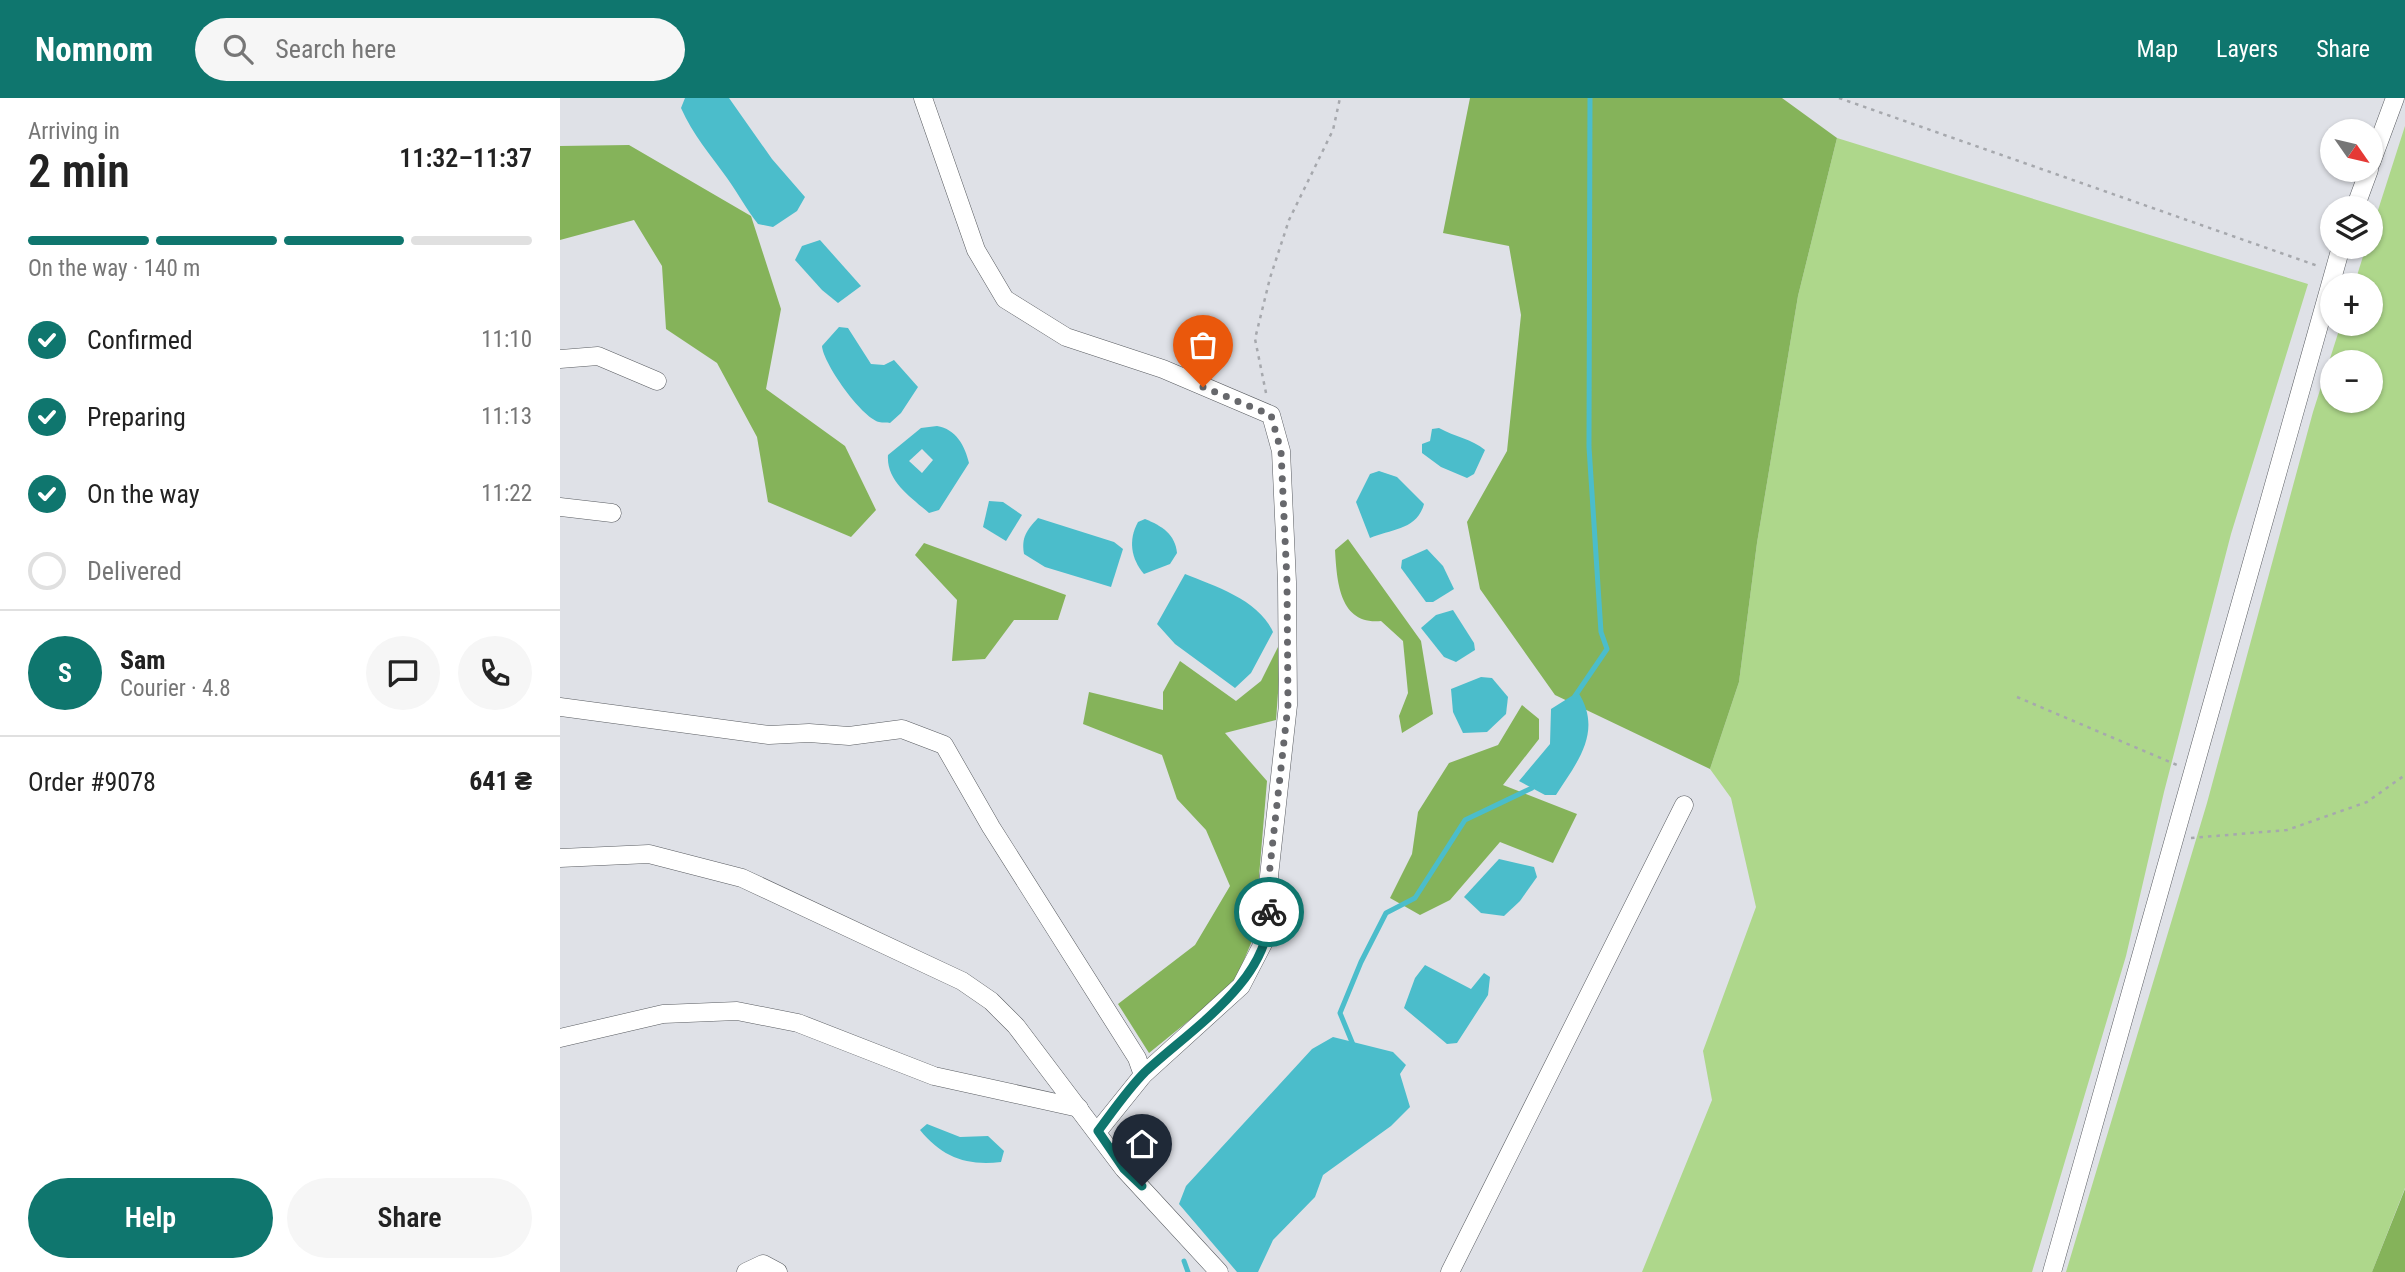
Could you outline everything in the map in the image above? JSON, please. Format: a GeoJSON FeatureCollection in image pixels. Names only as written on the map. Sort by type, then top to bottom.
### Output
{"type":"FeatureCollection","features":[{"type":"Feature","properties":{"kind":"street"},"geometry":{"type":"LineString","coordinates":[[923,98],[976,250],[1005,299],[1066,337],[1163,369],[1271,415],[1281,451],[1287,582],[1288,705],[1269,876],[1270,930],[1241,986],[1143,1074],[1098,1131]]}},
{"type":"Feature","properties":{"kind":"street"},"geometry":{"type":"LineString","coordinates":[[2384,128],[2395,98]]}},
{"type":"Feature","properties":{"kind":"street"},"geometry":{"type":"LineString","coordinates":[[2052,1272],[2336,259]]}},
{"type":"Feature","properties":{"kind":"street"},"geometry":{"type":"LineString","coordinates":[[560,359],[598,356],[657,381]]}},
{"type":"Feature","properties":{"kind":"street"},"geometry":{"type":"LineString","coordinates":[[560,507],[612,513]]}},
{"type":"Feature","properties":{"kind":"street"},"geometry":{"type":"LineString","coordinates":[[560,707],[769,736],[809,733],[849,736],[902,729],[944,745],[991,827],[1137,1058],[1143,1074]]}},
{"type":"Feature","properties":{"kind":"street"},"geometry":{"type":"LineString","coordinates":[[1450,1272],[1684,805]]}},
{"type":"Feature","properties":{"kind":"street"},"geometry":{"type":"LineString","coordinates":[[560,858],[649,854],[742,878],[962,981],[991,1001],[1016,1026],[1098,1131],[1124,1169],[1219,1272]]}},
{"type":"Feature","properties":{"kind":"street"},"geometry":{"type":"LineString","coordinates":[[560,1038],[663,1014],[737,1011],[798,1023],[934,1076],[1079,1108]]}},
{"type":"Feature","properties":{"kind":"street"},"geometry":{"type":"LineString","coordinates":[[746,1272],[763,1264],[778,1272]]}},
{"type":"Feature","properties":{"kind":"path"},"geometry":{"type":"LineString","coordinates":[[1271,415],[1255,339],[1289,220],[1334,130],[1340,98]]}},
{"type":"Feature","properties":{"kind":"path"},"geometry":{"type":"LineString","coordinates":[[1839,98],[2332,271]]}},
{"type":"Feature","properties":{"kind":"path"},"geometry":{"type":"LineString","coordinates":[[2017,697],[2193,772]]}},
{"type":"Feature","properties":{"kind":"path"},"geometry":{"type":"LineString","coordinates":[[2174,839],[2287,830],[2367,802],[2405,775]]}},
{"type":"Feature","properties":{"kind":"green space"},"geometry":{"type":"Polygon","coordinates":[[[1470,98],[1782,98],[1837,138],[1798,296],[1757,543],[1739,682],[1710,769],[1555,695],[1480,589],[1467,522],[1507,451],[1521,315],[1509,246],[1443,233],[1470,98]]]}},
{"type":"Feature","properties":{"kind":"green space"},"geometry":{"type":"Polygon","coordinates":[[[2405,126],[2405,1188],[2372,1272],[2066,1272],[2207,803],[2320,390],[2320,413],[2383,413],[2383,350],[2333,350],[2337,336],[2383,336],[2383,273],[2358,273],[2362,259],[2383,259],[2383,196],[2405,126]]]}},
{"type":"Feature","properties":{"kind":"green space"},"geometry":{"type":"Polygon","coordinates":[[[1837,138],[2308,284],[2231,534],[2164,792],[2126,956],[2032,1272],[1642,1272],[1712,1100],[1703,1051],[1756,907],[1731,798],[1710,769],[1739,682],[1757,543],[1798,296],[1837,138]]]}},
{"type":"Feature","properties":{"kind":"green space"},"geometry":{"type":"Polygon","coordinates":[[[629,145],[751,216],[781,309],[766,389],[845,446],[876,510],[851,537],[768,502],[757,437],[717,363],[666,329],[662,266],[634,220],[560,240],[560,146],[629,145]]]}},
{"type":"Feature","properties":{"kind":"green space"},"geometry":{"type":"Polygon","coordinates":[[[1348,539],[1421,641],[1433,714],[1402,733],[1399,716],[1408,693],[1403,641],[1381,621],[1356,616],[1343,599],[1335,550],[1348,539]]]}},
{"type":"Feature","properties":{"kind":"green space"},"geometry":{"type":"Polygon","coordinates":[[[924,543],[1066,595],[1058,620],[1014,620],[985,659],[952,661],[957,600],[915,555],[924,543]]]}},
{"type":"Feature","properties":{"kind":"green space"},"geometry":{"type":"Polygon","coordinates":[[[1282,639],[1276,720],[1225,733],[1267,781],[1254,936],[1234,984],[1149,1053],[1118,1004],[1195,945],[1230,886],[1206,830],[1177,799],[1162,755],[1083,724],[1089,692],[1163,710],[1163,692],[1180,661],[1236,701],[1261,681],[1282,639]]]}},
{"type":"Feature","properties":{"kind":"green space"},"geometry":{"type":"Polygon","coordinates":[[[1522,705],[1539,719],[1539,739],[1503,785],[1577,814],[1553,863],[1500,842],[1450,900],[1420,915],[1390,898],[1412,854],[1418,812],[1449,763],[1498,745],[1522,705]]]}},
{"type":"Feature","properties":{"kind":"green space"},"geometry":{"type":"Polygon","coordinates":[[[2405,1189],[2405,1272],[2372,1272],[2405,1189]]]}},
{"type":"Feature","properties":{"kind":"water"},"geometry":{"type":"Polygon","coordinates":[[[685,98],[729,98],[772,159],[805,197],[797,211],[773,227],[758,224],[691,127],[681,108],[685,98]]]}},
{"type":"Feature","properties":{"kind":"water"},"geometry":{"type":"Polygon","coordinates":[[[820,240],[861,286],[838,303],[822,290],[795,260],[802,246],[820,240]]]}},
{"type":"Feature","properties":{"kind":"water"},"geometry":{"type":"Polygon","coordinates":[[[839,327],[848,328],[871,364],[884,365],[894,360],[918,387],[901,413],[890,423],[871,418],[853,400],[829,364],[822,346],[839,327]]]}},
{"type":"Feature","properties":{"kind":"water"},"geometry":{"type":"Polygon","coordinates":[[[937,426],[949,431],[962,445],[969,463],[939,510],[929,513],[895,481],[888,464],[888,455],[921,428],[937,426]],[[922,449],[909,461],[922,473],[933,460],[922,449]]]}},
{"type":"Feature","properties":{"kind":"water"},"geometry":{"type":"Polygon","coordinates":[[[1439,428],[1485,450],[1474,474],[1467,478],[1441,467],[1422,453],[1422,444],[1430,441],[1432,429],[1439,428]]]}},
{"type":"Feature","properties":{"kind":"water"},"geometry":{"type":"Polygon","coordinates":[[[1379,471],[1397,477],[1424,504],[1421,513],[1409,524],[1370,538],[1356,502],[1370,474],[1379,471]]]}},
{"type":"Feature","properties":{"kind":"water"},"geometry":{"type":"Polygon","coordinates":[[[989,501],[1003,502],[1022,515],[1006,541],[983,527],[989,501]]]}},
{"type":"Feature","properties":{"kind":"water"},"geometry":{"type":"Polygon","coordinates":[[[1038,518],[1114,542],[1123,549],[1111,587],[1045,567],[1024,554],[1026,534],[1038,518]]]}},
{"type":"Feature","properties":{"kind":"water"},"geometry":{"type":"Polygon","coordinates":[[[1145,519],[1167,532],[1174,541],[1177,553],[1170,564],[1144,574],[1136,562],[1132,542],[1138,522],[1145,519]]]}},
{"type":"Feature","properties":{"kind":"water"},"geometry":{"type":"Polygon","coordinates":[[[1427,549],[1443,566],[1454,589],[1433,602],[1426,602],[1401,568],[1402,560],[1427,549]]]}},
{"type":"Feature","properties":{"kind":"water"},"geometry":{"type":"Polygon","coordinates":[[[1185,574],[1247,603],[1258,611],[1273,632],[1251,673],[1235,688],[1175,644],[1157,624],[1185,574]]]}},
{"type":"Feature","properties":{"kind":"water"},"geometry":{"type":"Polygon","coordinates":[[[1453,610],[1474,643],[1475,650],[1456,662],[1444,657],[1421,628],[1436,615],[1453,610]]]}},
{"type":"Feature","properties":{"kind":"water"},"geometry":{"type":"Polygon","coordinates":[[[1481,677],[1492,678],[1508,697],[1506,714],[1487,732],[1463,733],[1453,712],[1451,689],[1481,677]]]}},
{"type":"Feature","properties":{"kind":"water"},"geometry":{"type":"Polygon","coordinates":[[[1578,692],[1588,720],[1585,745],[1556,795],[1545,795],[1519,781],[1550,744],[1551,709],[1578,692]]]}},
{"type":"Feature","properties":{"kind":"water"},"geometry":{"type":"Polygon","coordinates":[[[1499,859],[1534,867],[1537,877],[1520,901],[1504,916],[1481,913],[1464,897],[1499,859]]]}},
{"type":"Feature","properties":{"kind":"water"},"geometry":{"type":"Polygon","coordinates":[[[1425,965],[1471,989],[1484,973],[1490,977],[1488,995],[1457,1043],[1447,1044],[1404,1008],[1415,978],[1425,965]]]}},
{"type":"Feature","properties":{"kind":"water"},"geometry":{"type":"Polygon","coordinates":[[[1333,1037],[1393,1052],[1406,1065],[1400,1074],[1410,1107],[1391,1126],[1323,1175],[1315,1197],[1273,1240],[1258,1272],[1237,1272],[1179,1204],[1186,1186],[1312,1049],[1333,1037]]]}},
{"type":"Feature","properties":{"kind":"water"},"geometry":{"type":"Polygon","coordinates":[[[927,1124],[960,1137],[988,1136],[1004,1151],[1001,1162],[966,1161],[946,1153],[920,1130],[927,1124]]]}},
{"type":"Feature","properties":{"kind":"waterway"},"geometry":{"type":"LineString","coordinates":[[1575,696],[1607,649],[1601,632],[1589,447],[1590,98]]}},
{"type":"Feature","properties":{"kind":"waterway"},"geometry":{"type":"LineString","coordinates":[[1354,1047],[1340,1013],[1361,962],[1386,913],[1415,898],[1465,820],[1532,788],[1534,784]]}},
{"type":"Feature","properties":{"kind":"waterway"},"geometry":{"type":"LineString","coordinates":[[1184,1261],[1188,1272]]}},
{"type":"Feature","properties":{"kind":"way so far"},"geometry":{"type":"LineString","coordinates":[[1203,387],[1271,415],[1281,451],[1287,582],[1288,705],[1269,876],[1269,912]]}},
{"type":"Feature","properties":{"kind":"route"},"geometry":{"type":"LineString","coordinates":[[1142,1186],[1124,1169],[1098,1131],[1143,1074],[1241,986],[1270,930],[1269,912]]}}]}
